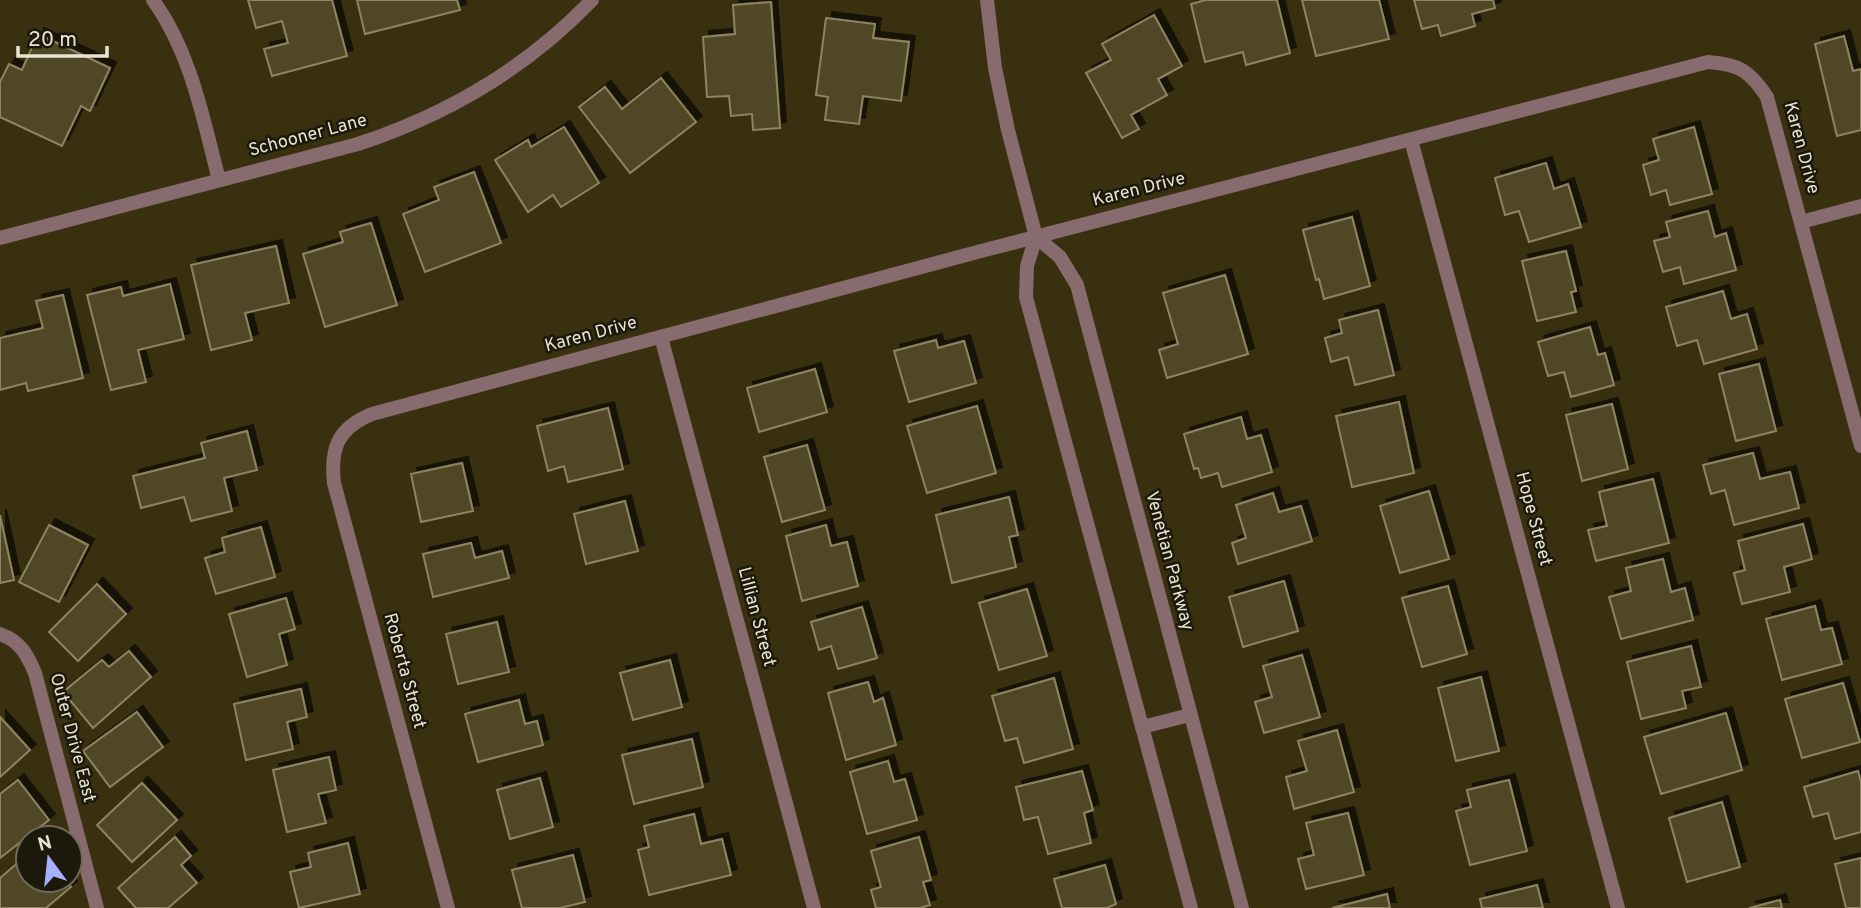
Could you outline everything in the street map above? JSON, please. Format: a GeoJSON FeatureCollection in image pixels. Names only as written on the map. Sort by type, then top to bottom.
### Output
{"type":"FeatureCollection","features":[{"type":"Feature","properties":{"kind":"street"},"geometry":{"type":"LineString","coordinates":[[153,0],[172,29],[188,66],[219,180]]}},
{"type":"Feature","properties":{"kind":"street","name":"Schooner Lane"},"geometry":{"type":"LineString","coordinates":[[0,238],[358,144],[406,128],[456,104],[504,75],[548,41],[592,0]]}},
{"type":"Feature","properties":{"kind":"street"},"geometry":{"type":"LineString","coordinates":[[987,0],[995,68],[1008,131],[1036,237],[1027,266],[1026,297],[1191,908]]}},
{"type":"Feature","properties":{"kind":"street","name":"Karen Drive"},"geometry":{"type":"LineString","coordinates":[[336,444],[349,426],[372,414],[1708,62],[1727,63],[1746,71],[1767,97],[1801,222],[1861,206]]}},
{"type":"Feature","properties":{"kind":"street","name":"Hope Street"},"geometry":{"type":"LineString","coordinates":[[1411,140],[1618,908]]}},
{"type":"Feature","properties":{"kind":"street"},"geometry":{"type":"LineString","coordinates":[[1801,222],[1861,446]]}},
{"type":"Feature","properties":{"kind":"street","name":"Venetian Parkway"},"geometry":{"type":"LineString","coordinates":[[1036,237],[1060,257],[1077,285],[1242,908]]}},
{"type":"Feature","properties":{"kind":"street","name":"Lillian Street"},"geometry":{"type":"LineString","coordinates":[[661,337],[814,908]]}},
{"type":"Feature","properties":{"kind":"street","name":"Roberta Street"},"geometry":{"type":"LineString","coordinates":[[336,444],[332,464],[334,483],[448,908]]}},
{"type":"Feature","properties":{"kind":"street","name":"Outer Drive East"},"geometry":{"type":"LineString","coordinates":[[0,634],[18,642],[27,654],[35,673],[97,908]]}},
{"type":"Feature","properties":{"kind":"street"},"geometry":{"type":"LineString","coordinates":[[1142,726],[1190,715]]}},
{"type":"Feature","properties":{"kind":"building"},"geometry":{"type":"Polygon","coordinates":[[[248,0],[332,0],[347,56],[272,76],[264,49],[288,43],[282,21],[256,28],[248,0]]]}},
{"type":"Feature","properties":{"kind":"building"},"geometry":{"type":"Polygon","coordinates":[[[357,0],[457,0],[460,10],[365,34],[357,0]]]}},
{"type":"Feature","properties":{"kind":"building"},"geometry":{"type":"Polygon","coordinates":[[[1206,0],[1277,0],[1290,53],[1246,65],[1243,52],[1205,62],[1191,4],[1206,0]]]}},
{"type":"Feature","properties":{"kind":"building"},"geometry":{"type":"Polygon","coordinates":[[[1302,0],[1379,0],[1389,39],[1316,56],[1302,0]]]}},
{"type":"Feature","properties":{"kind":"building"},"geometry":{"type":"Polygon","coordinates":[[[1414,0],[1493,0],[1495,8],[1472,14],[1475,26],[1441,36],[1438,25],[1422,29],[1414,0]]]}},
{"type":"Feature","properties":{"kind":"building"},"geometry":{"type":"Polygon","coordinates":[[[771,2],[780,128],[753,130],[752,114],[731,116],[729,96],[707,97],[703,37],[735,34],[733,5],[771,2]]]}},
{"type":"Feature","properties":{"kind":"building"},"geometry":{"type":"Polygon","coordinates":[[[1154,15],[1182,66],[1158,79],[1167,95],[1131,115],[1139,129],[1122,138],[1086,73],[1111,60],[1102,44],[1154,15]]]}},
{"type":"Feature","properties":{"kind":"building"},"geometry":{"type":"Polygon","coordinates":[[[826,18],[875,24],[873,38],[909,42],[901,101],[863,96],[859,124],[825,120],[828,97],[816,95],[826,18]]]}},
{"type":"Feature","properties":{"kind":"building"},"geometry":{"type":"Polygon","coordinates":[[[38,34],[110,68],[90,111],[81,106],[62,146],[0,117],[0,82],[9,64],[22,70],[38,34]]]}},
{"type":"Feature","properties":{"kind":"building"},"geometry":{"type":"Polygon","coordinates":[[[1844,36],[1853,71],[1861,69],[1861,130],[1837,136],[1815,44],[1844,36]]]}},
{"type":"Feature","properties":{"kind":"building"},"geometry":{"type":"Polygon","coordinates":[[[661,78],[696,122],[630,173],[579,107],[605,87],[622,109],[661,78]]]}},
{"type":"Feature","properties":{"kind":"building"},"geometry":{"type":"Polygon","coordinates":[[[564,127],[599,183],[561,207],[553,195],[528,212],[495,160],[528,140],[531,147],[564,127]]]}},
{"type":"Feature","properties":{"kind":"building"},"geometry":{"type":"Polygon","coordinates":[[[1694,127],[1712,194],[1670,205],[1666,190],[1651,195],[1643,165],[1659,160],[1653,139],[1694,127]]]}},
{"type":"Feature","properties":{"kind":"building"},"geometry":{"type":"Polygon","coordinates":[[[1546,163],[1554,189],[1568,184],[1581,227],[1529,242],[1519,211],[1505,215],[1495,178],[1546,163]]]}},
{"type":"Feature","properties":{"kind":"building"},"geometry":{"type":"Polygon","coordinates":[[[474,172],[501,243],[425,272],[403,214],[439,200],[434,187],[474,172]]]}},
{"type":"Feature","properties":{"kind":"building"},"geometry":{"type":"Polygon","coordinates":[[[1708,211],[1715,237],[1726,233],[1736,270],[1684,284],[1680,267],[1663,272],[1654,241],[1670,237],[1666,222],[1708,211]]]}},
{"type":"Feature","properties":{"kind":"building"},"geometry":{"type":"Polygon","coordinates":[[[1352,217],[1370,286],[1324,299],[1319,279],[1316,280],[1303,230],[1352,217]]]}},
{"type":"Feature","properties":{"kind":"building"},"geometry":{"type":"Polygon","coordinates":[[[371,223],[397,305],[325,327],[303,254],[343,242],[340,232],[371,223]]]}},
{"type":"Feature","properties":{"kind":"building"},"geometry":{"type":"Polygon","coordinates":[[[276,246],[289,303],[245,313],[252,340],[211,350],[191,265],[276,246]]]}},
{"type":"Feature","properties":{"kind":"building"},"geometry":{"type":"Polygon","coordinates":[[[1566,251],[1576,291],[1571,292],[1576,312],[1537,321],[1522,261],[1566,251]]]}},
{"type":"Feature","properties":{"kind":"building"},"geometry":{"type":"Polygon","coordinates":[[[1225,275],[1248,354],[1167,378],[1159,350],[1178,344],[1163,293],[1225,275]]]}},
{"type":"Feature","properties":{"kind":"building"},"geometry":{"type":"Polygon","coordinates":[[[170,284],[184,339],[138,350],[146,382],[111,390],[87,295],[121,287],[123,296],[170,284]]]}},
{"type":"Feature","properties":{"kind":"building"},"geometry":{"type":"Polygon","coordinates":[[[1723,291],[1731,319],[1747,314],[1757,349],[1704,364],[1697,340],[1677,346],[1666,307],[1723,291]]]}},
{"type":"Feature","properties":{"kind":"building"},"geometry":{"type":"Polygon","coordinates":[[[63,295],[83,378],[28,391],[26,383],[0,390],[0,338],[43,328],[36,301],[63,295]]]}},
{"type":"Feature","properties":{"kind":"building"},"geometry":{"type":"Polygon","coordinates":[[[1378,310],[1394,375],[1355,385],[1348,357],[1331,362],[1325,338],[1342,333],[1339,320],[1378,310]]]}},
{"type":"Feature","properties":{"kind":"building"},"geometry":{"type":"Polygon","coordinates":[[[1590,327],[1598,355],[1605,353],[1614,385],[1571,397],[1564,372],[1548,376],[1538,342],[1590,327]]]}},
{"type":"Feature","properties":{"kind":"building"},"geometry":{"type":"Polygon","coordinates":[[[936,340],[938,348],[964,341],[976,383],[909,402],[894,351],[936,340]]]}},
{"type":"Feature","properties":{"kind":"building"},"geometry":{"type":"Polygon","coordinates":[[[1759,364],[1776,431],[1736,441],[1719,374],[1759,364]]]}},
{"type":"Feature","properties":{"kind":"building"},"geometry":{"type":"Polygon","coordinates":[[[815,369],[827,412],[759,432],[747,388],[815,369]]]}},
{"type":"Feature","properties":{"kind":"building"},"geometry":{"type":"Polygon","coordinates":[[[1399,402],[1414,473],[1352,487],[1336,416],[1399,402]]]}},
{"type":"Feature","properties":{"kind":"building"},"geometry":{"type":"Polygon","coordinates":[[[1612,404],[1628,469],[1582,481],[1566,415],[1612,404]]]}},
{"type":"Feature","properties":{"kind":"building"},"geometry":{"type":"Polygon","coordinates":[[[977,406],[996,473],[927,493],[907,426],[977,406]]]}},
{"type":"Feature","properties":{"kind":"building"},"geometry":{"type":"Polygon","coordinates":[[[608,408],[623,469],[568,482],[564,466],[548,471],[537,426],[608,408]]]}},
{"type":"Feature","properties":{"kind":"building"},"geometry":{"type":"Polygon","coordinates":[[[1241,417],[1247,439],[1261,435],[1272,472],[1222,487],[1218,473],[1201,478],[1198,468],[1194,469],[1184,434],[1241,417]]]}},
{"type":"Feature","properties":{"kind":"building"},"geometry":{"type":"Polygon","coordinates":[[[247,431],[257,470],[224,478],[232,511],[191,521],[184,497],[141,508],[133,476],[205,458],[201,443],[247,431]]]}},
{"type":"Feature","properties":{"kind":"building"},"geometry":{"type":"Polygon","coordinates":[[[807,445],[825,510],[782,522],[764,457],[807,445]]]}},
{"type":"Feature","properties":{"kind":"building"},"geometry":{"type":"Polygon","coordinates":[[[1753,453],[1760,479],[1790,472],[1799,508],[1734,525],[1725,490],[1711,494],[1703,465],[1753,453]]]}},
{"type":"Feature","properties":{"kind":"building"},"geometry":{"type":"Polygon","coordinates":[[[462,463],[473,511],[421,522],[411,474],[462,463]]]}},
{"type":"Feature","properties":{"kind":"building"},"geometry":{"type":"Polygon","coordinates":[[[1653,479],[1669,543],[1596,561],[1588,530],[1607,526],[1599,492],[1653,479]]]}},
{"type":"Feature","properties":{"kind":"building"},"geometry":{"type":"Polygon","coordinates":[[[1429,491],[1449,559],[1400,573],[1380,506],[1429,491]]]}},
{"type":"Feature","properties":{"kind":"building"},"geometry":{"type":"Polygon","coordinates":[[[1273,493],[1279,512],[1301,506],[1312,541],[1238,564],[1232,543],[1246,538],[1236,505],[1273,493]]]}},
{"type":"Feature","properties":{"kind":"building"},"geometry":{"type":"Polygon","coordinates":[[[1009,497],[1018,535],[1009,537],[1016,567],[952,583],[936,515],[1009,497]]]}},
{"type":"Feature","properties":{"kind":"building"},"geometry":{"type":"Polygon","coordinates":[[[625,501],[638,551],[586,564],[574,514],[625,501]]]}},
{"type":"Feature","properties":{"kind":"building"},"geometry":{"type":"Polygon","coordinates":[[[0,515],[14,580],[0,583],[0,515]]]}},
{"type":"Feature","properties":{"kind":"building"},"geometry":{"type":"Polygon","coordinates":[[[1803,524],[1812,559],[1784,567],[1790,592],[1742,604],[1734,573],[1745,570],[1738,541],[1803,524]]]}},
{"type":"Feature","properties":{"kind":"building"},"geometry":{"type":"Polygon","coordinates":[[[49,525],[88,545],[59,602],[19,582],[49,525]]]}},
{"type":"Feature","properties":{"kind":"building"},"geometry":{"type":"Polygon","coordinates":[[[826,525],[831,546],[847,542],[858,586],[802,601],[786,536],[826,525]]]}},
{"type":"Feature","properties":{"kind":"building"},"geometry":{"type":"Polygon","coordinates":[[[261,527],[275,577],[216,594],[205,558],[225,552],[222,538],[261,527]]]}},
{"type":"Feature","properties":{"kind":"building"},"geometry":{"type":"Polygon","coordinates":[[[471,543],[475,558],[502,551],[509,578],[433,597],[423,554],[471,543]]]}},
{"type":"Feature","properties":{"kind":"building"},"geometry":{"type":"Polygon","coordinates":[[[1663,559],[1671,592],[1685,588],[1693,620],[1621,639],[1609,597],[1631,591],[1626,568],[1663,559]]]}},
{"type":"Feature","properties":{"kind":"building"},"geometry":{"type":"Polygon","coordinates":[[[1284,581],[1298,631],[1243,647],[1229,597],[1284,581]]]}},
{"type":"Feature","properties":{"kind":"building"},"geometry":{"type":"Polygon","coordinates":[[[97,584],[126,614],[78,661],[49,632],[97,584]]]}},
{"type":"Feature","properties":{"kind":"building"},"geometry":{"type":"Polygon","coordinates":[[[1448,586],[1467,654],[1422,667],[1402,598],[1448,586]]]}},
{"type":"Feature","properties":{"kind":"building"},"geometry":{"type":"Polygon","coordinates":[[[1027,589],[1047,656],[999,670],[979,603],[1027,589]]]}},
{"type":"Feature","properties":{"kind":"building"},"geometry":{"type":"Polygon","coordinates":[[[286,598],[295,629],[279,634],[287,665],[247,677],[229,614],[286,598]]]}},
{"type":"Feature","properties":{"kind":"building"},"geometry":{"type":"Polygon","coordinates":[[[1815,606],[1821,630],[1832,628],[1842,664],[1782,680],[1766,619],[1815,606]]]}},
{"type":"Feature","properties":{"kind":"building"},"geometry":{"type":"Polygon","coordinates":[[[862,607],[877,658],[838,669],[831,646],[819,650],[811,622],[862,607]]]}},
{"type":"Feature","properties":{"kind":"building"},"geometry":{"type":"Polygon","coordinates":[[[497,622],[509,672],[458,684],[446,634],[497,622]]]}},
{"type":"Feature","properties":{"kind":"building"},"geometry":{"type":"Polygon","coordinates":[[[1691,646],[1701,687],[1682,691],[1686,708],[1641,719],[1627,662],[1691,646]]]}},
{"type":"Feature","properties":{"kind":"building"},"geometry":{"type":"Polygon","coordinates":[[[129,651],[151,677],[93,728],[63,692],[102,660],[109,667],[129,651]]]}},
{"type":"Feature","properties":{"kind":"building"},"geometry":{"type":"Polygon","coordinates":[[[1302,655],[1320,717],[1264,733],[1255,702],[1272,697],[1263,666],[1302,655]]]}},
{"type":"Feature","properties":{"kind":"building"},"geometry":{"type":"Polygon","coordinates":[[[670,660],[682,707],[633,720],[620,673],[670,660]]]}},
{"type":"Feature","properties":{"kind":"building"},"geometry":{"type":"Polygon","coordinates":[[[1481,677],[1499,751],[1456,761],[1438,688],[1481,677]]]}},
{"type":"Feature","properties":{"kind":"building"},"geometry":{"type":"Polygon","coordinates":[[[1054,678],[1073,749],[1024,763],[1017,738],[1005,741],[992,696],[1054,678]]]}},
{"type":"Feature","properties":{"kind":"building"},"geometry":{"type":"Polygon","coordinates":[[[868,682],[874,702],[883,698],[896,745],[846,760],[828,693],[868,682]]]}},
{"type":"Feature","properties":{"kind":"building"},"geometry":{"type":"Polygon","coordinates":[[[1843,683],[1860,742],[1802,758],[1785,699],[1843,683]]]}},
{"type":"Feature","properties":{"kind":"building"},"geometry":{"type":"Polygon","coordinates":[[[301,689],[307,717],[287,722],[293,749],[246,760],[234,704],[301,689]]]}},
{"type":"Feature","properties":{"kind":"building"},"geometry":{"type":"Polygon","coordinates":[[[519,700],[525,724],[537,721],[543,745],[478,762],[465,714],[519,700]]]}},
{"type":"Feature","properties":{"kind":"building"},"geometry":{"type":"Polygon","coordinates":[[[137,712],[163,747],[110,787],[83,751],[137,712]]]}},
{"type":"Feature","properties":{"kind":"building"},"geometry":{"type":"Polygon","coordinates":[[[1726,713],[1742,770],[1661,794],[1644,737],[1726,713]]]}},
{"type":"Feature","properties":{"kind":"building"},"geometry":{"type":"Polygon","coordinates":[[[0,717],[30,750],[0,777],[0,717]]]}},
{"type":"Feature","properties":{"kind":"building"},"geometry":{"type":"Polygon","coordinates":[[[1337,730],[1354,792],[1294,809],[1286,777],[1307,771],[1298,741],[1337,730]]]}},
{"type":"Feature","properties":{"kind":"building"},"geometry":{"type":"Polygon","coordinates":[[[692,739],[703,787],[634,804],[622,755],[692,739]]]}},
{"type":"Feature","properties":{"kind":"building"},"geometry":{"type":"Polygon","coordinates":[[[329,757],[336,790],[318,794],[326,823],[287,832],[273,770],[329,757]]]}},
{"type":"Feature","properties":{"kind":"building"},"geometry":{"type":"Polygon","coordinates":[[[888,761],[894,782],[905,779],[917,820],[867,834],[850,772],[888,761]]]}},
{"type":"Feature","properties":{"kind":"building"},"geometry":{"type":"Polygon","coordinates":[[[1082,771],[1093,810],[1084,813],[1091,843],[1048,854],[1038,817],[1024,820],[1016,787],[1082,771]]]}},
{"type":"Feature","properties":{"kind":"building"},"geometry":{"type":"Polygon","coordinates":[[[1858,771],[1861,782],[1861,832],[1835,839],[1828,813],[1813,817],[1804,787],[1858,771]]]}},
{"type":"Feature","properties":{"kind":"building"},"geometry":{"type":"Polygon","coordinates":[[[540,778],[553,827],[510,839],[497,790],[540,778]]]}},
{"type":"Feature","properties":{"kind":"building"},"geometry":{"type":"Polygon","coordinates":[[[18,780],[49,820],[44,824],[14,824],[14,847],[0,858],[0,794],[18,780]]]}},
{"type":"Feature","properties":{"kind":"building"},"geometry":{"type":"Polygon","coordinates":[[[1509,780],[1527,851],[1470,865],[1456,811],[1471,807],[1467,790],[1509,780]]]}},
{"type":"Feature","properties":{"kind":"building"},"geometry":{"type":"Polygon","coordinates":[[[142,783],[177,820],[132,862],[97,825],[142,783]]]}},
{"type":"Feature","properties":{"kind":"building"},"geometry":{"type":"Polygon","coordinates":[[[1722,802],[1740,867],[1687,882],[1669,818],[1722,802]]]}},
{"type":"Feature","properties":{"kind":"building"},"geometry":{"type":"Polygon","coordinates":[[[1348,813],[1364,875],[1306,889],[1298,859],[1314,855],[1306,823],[1348,813]]]}},
{"type":"Feature","properties":{"kind":"building"},"geometry":{"type":"Polygon","coordinates":[[[694,814],[701,844],[722,839],[731,875],[649,895],[638,850],[649,847],[644,826],[694,814]]]}},
{"type":"Feature","properties":{"kind":"building"},"geometry":{"type":"Polygon","coordinates":[[[175,837],[191,856],[181,865],[197,883],[168,908],[136,908],[118,888],[175,837]]]}},
{"type":"Feature","properties":{"kind":"building"},"geometry":{"type":"Polygon","coordinates":[[[919,837],[931,880],[923,882],[930,905],[920,908],[876,908],[871,890],[881,887],[871,851],[919,837]]]}},
{"type":"Feature","properties":{"kind":"building"},"geometry":{"type":"Polygon","coordinates":[[[348,843],[360,894],[299,908],[290,872],[311,867],[308,853],[348,843]]]}},
{"type":"Feature","properties":{"kind":"building"},"geometry":{"type":"Polygon","coordinates":[[[573,855],[585,902],[560,908],[522,908],[512,870],[573,855]]]}},
{"type":"Feature","properties":{"kind":"building"},"geometry":{"type":"Polygon","coordinates":[[[1861,858],[1861,908],[1846,908],[1835,864],[1861,858]]]}},
{"type":"Feature","properties":{"kind":"building"},"geometry":{"type":"Polygon","coordinates":[[[1105,865],[1116,904],[1107,908],[1062,908],[1054,879],[1105,865]]]}},
{"type":"Feature","properties":{"kind":"building"},"geometry":{"type":"Polygon","coordinates":[[[14,866],[14,894],[63,894],[46,908],[0,908],[0,878],[14,866]]]}},
{"type":"Feature","properties":{"kind":"building"},"geometry":{"type":"Polygon","coordinates":[[[1537,885],[1543,908],[1482,908],[1480,899],[1537,885]]]}},
{"type":"Feature","properties":{"kind":"building"},"geometry":{"type":"Polygon","coordinates":[[[1387,894],[1390,908],[1332,908],[1387,894]]]}},
{"type":"Feature","properties":{"kind":"building"},"geometry":{"type":"Polygon","coordinates":[[[1780,900],[1782,908],[1749,908],[1780,900]]]}}]}
